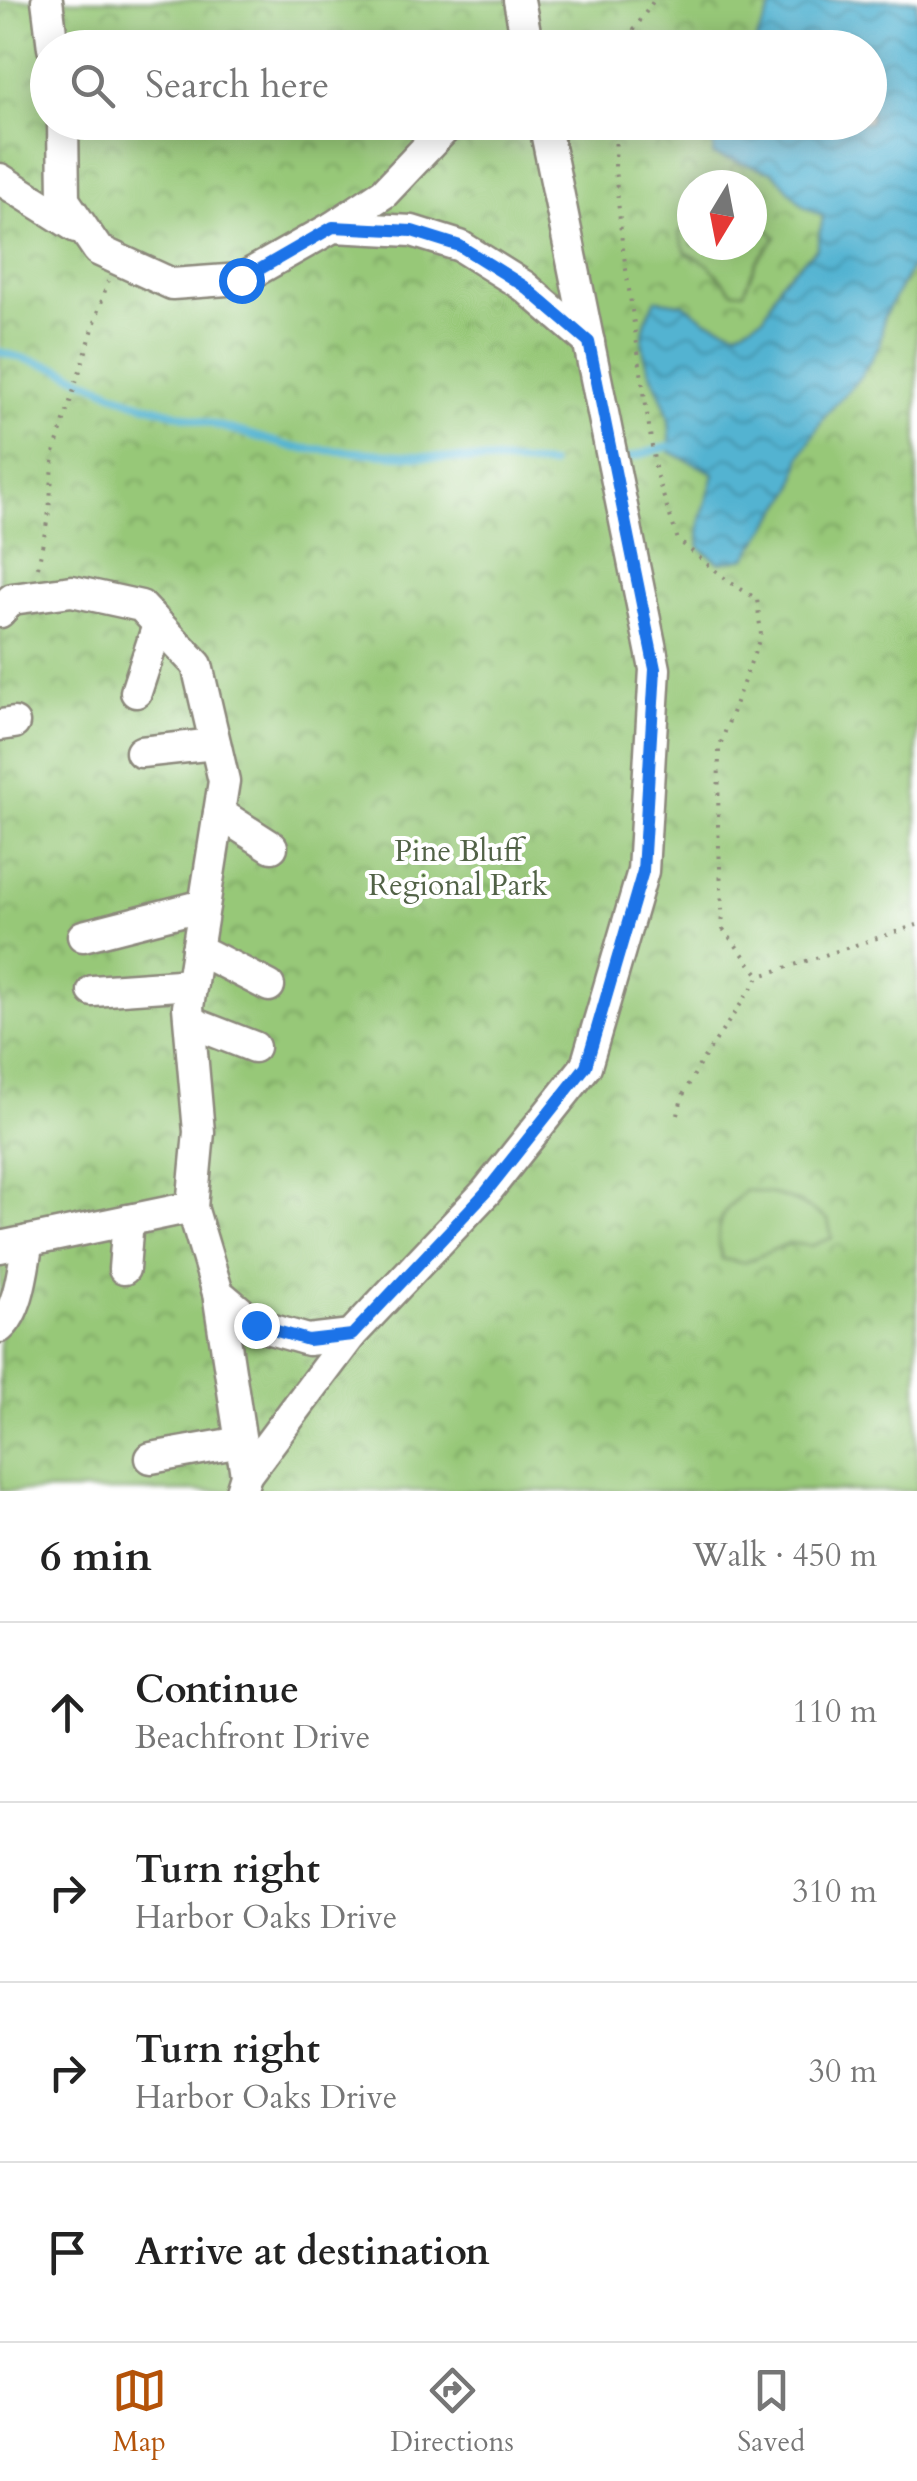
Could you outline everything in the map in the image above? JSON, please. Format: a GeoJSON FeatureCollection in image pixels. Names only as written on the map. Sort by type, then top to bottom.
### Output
{"type":"FeatureCollection","features":[{"type":"Feature","properties":{"kind":"street"},"geometry":{"type":"LineString","coordinates":[[47,0],[51,30]]}},
{"type":"Feature","properties":{"kind":"street"},"geometry":{"type":"LineString","coordinates":[[520,0],[524,30]]}},
{"type":"Feature","properties":{"kind":"street"},"geometry":{"type":"LineString","coordinates":[[62,140],[64,200],[98,250],[172,284],[241,280],[384,193],[434,140]]}},
{"type":"Feature","properties":{"kind":"street"},"geometry":{"type":"LineString","coordinates":[[244,1483],[352,1335],[486,1192],[586,1066],[643,871],[655,669],[548,140]]}},
{"type":"Feature","properties":{"kind":"street"},"geometry":{"type":"LineString","coordinates":[[0,179],[87,234]]}},
{"type":"Feature","properties":{"kind":"street"},"geometry":{"type":"LineString","coordinates":[[333,227],[412,231],[460,246],[524,286],[589,342]]}},
{"type":"Feature","properties":{"kind":"street"},"geometry":{"type":"LineString","coordinates":[[0,612],[12,599],[72,591],[141,606],[196,665],[224,781],[192,984],[190,1022],[200,1132],[192,1207],[218,1294],[244,1483]]}},
{"type":"Feature","properties":{"kind":"street"},"geometry":{"type":"LineString","coordinates":[[136,692],[158,624]]}},
{"type":"Feature","properties":{"kind":"street"},"geometry":{"type":"LineString","coordinates":[[142,752],[215,744]]}},
{"type":"Feature","properties":{"kind":"street"},"geometry":{"type":"LineString","coordinates":[[218,813],[272,846]]}},
{"type":"Feature","properties":{"kind":"street"},"geometry":{"type":"LineString","coordinates":[[83,936],[204,905]]}},
{"type":"Feature","properties":{"kind":"street"},"geometry":{"type":"LineString","coordinates":[[198,948],[268,986]]}},
{"type":"Feature","properties":{"kind":"street"},"geometry":{"type":"LineString","coordinates":[[92,991],[192,984]]}},
{"type":"Feature","properties":{"kind":"street"},"geometry":{"type":"LineString","coordinates":[[190,1022],[254,1047]]}},
{"type":"Feature","properties":{"kind":"street"},"geometry":{"type":"LineString","coordinates":[[0,1326],[6,1322],[19,1283],[14,1244],[192,1207]]}},
{"type":"Feature","properties":{"kind":"street"},"geometry":{"type":"LineString","coordinates":[[124,1269],[128,1220]]}},
{"type":"Feature","properties":{"kind":"street"},"geometry":{"type":"LineString","coordinates":[[218,1294],[256,1325],[308,1340],[352,1335]]}},
{"type":"Feature","properties":{"kind":"street"},"geometry":{"type":"LineString","coordinates":[[151,1458],[241,1442]]}},
{"type":"Feature","properties":{"kind":"path"},"geometry":{"type":"LineString","coordinates":[[634,30],[654,0]]}},
{"type":"Feature","properties":{"kind":"path"},"geometry":{"type":"LineString","coordinates":[[616,140],[622,242],[656,474],[678,540],[758,600],[761,635],[718,748],[718,826],[723,929],[760,976]]}},
{"type":"Feature","properties":{"kind":"path"},"geometry":{"type":"LineString","coordinates":[[32,596],[49,512],[54,453],[114,257]]}},
{"type":"Feature","properties":{"kind":"path"},"geometry":{"type":"LineString","coordinates":[[678,1116],[682,1097],[701,1062],[760,976],[917,925]]}},
{"type":"Feature","properties":{"kind":"green space","name":"Pine Bluff Regional Park"},"geometry":{"type":"Polygon","coordinates":[[[0,0],[917,0],[917,1491],[0,1491],[0,0]]]}},
{"type":"Feature","properties":{"kind":"green space"},"geometry":{"type":"Polygon","coordinates":[[[767,229],[776,237],[767,248],[767,229]]]}},
{"type":"Feature","properties":{"kind":"green space"},"geometry":{"type":"Polygon","coordinates":[[[701,260],[758,260],[744,292],[732,291],[701,260]]]}},
{"type":"Feature","properties":{"kind":"green space"},"geometry":{"type":"Polygon","coordinates":[[[746,1190],[779,1196],[808,1208],[828,1220],[832,1238],[811,1246],[789,1243],[743,1263],[722,1259],[720,1220],[746,1190]]]}},
{"type":"Feature","properties":{"kind":"water"},"geometry":{"type":"Polygon","coordinates":[[[775,0],[917,0],[917,258],[884,316],[880,344],[861,376],[824,417],[801,456],[793,490],[746,558],[720,563],[700,548],[699,538],[714,473],[670,452],[668,417],[645,357],[643,331],[656,299],[684,304],[706,320],[737,331],[764,316],[781,281],[817,248],[823,217],[803,206],[773,172],[713,155],[714,140],[887,140],[887,30],[761,30],[775,0]]]}},
{"type":"Feature","properties":{"kind":"waterway"},"geometry":{"type":"LineString","coordinates":[[0,352],[58,368],[132,401],[296,448],[550,465]]}},
{"type":"Feature","properties":{"kind":"waterway"},"geometry":{"type":"LineString","coordinates":[[625,459],[670,446]]}},
{"type":"Feature","properties":{"kind":"route"},"geometry":{"type":"LineString","coordinates":[[241,280],[333,227],[412,231],[460,246],[524,286],[589,342],[655,669],[643,871],[586,1066],[486,1192],[352,1335],[308,1340],[256,1325]]}}]}
